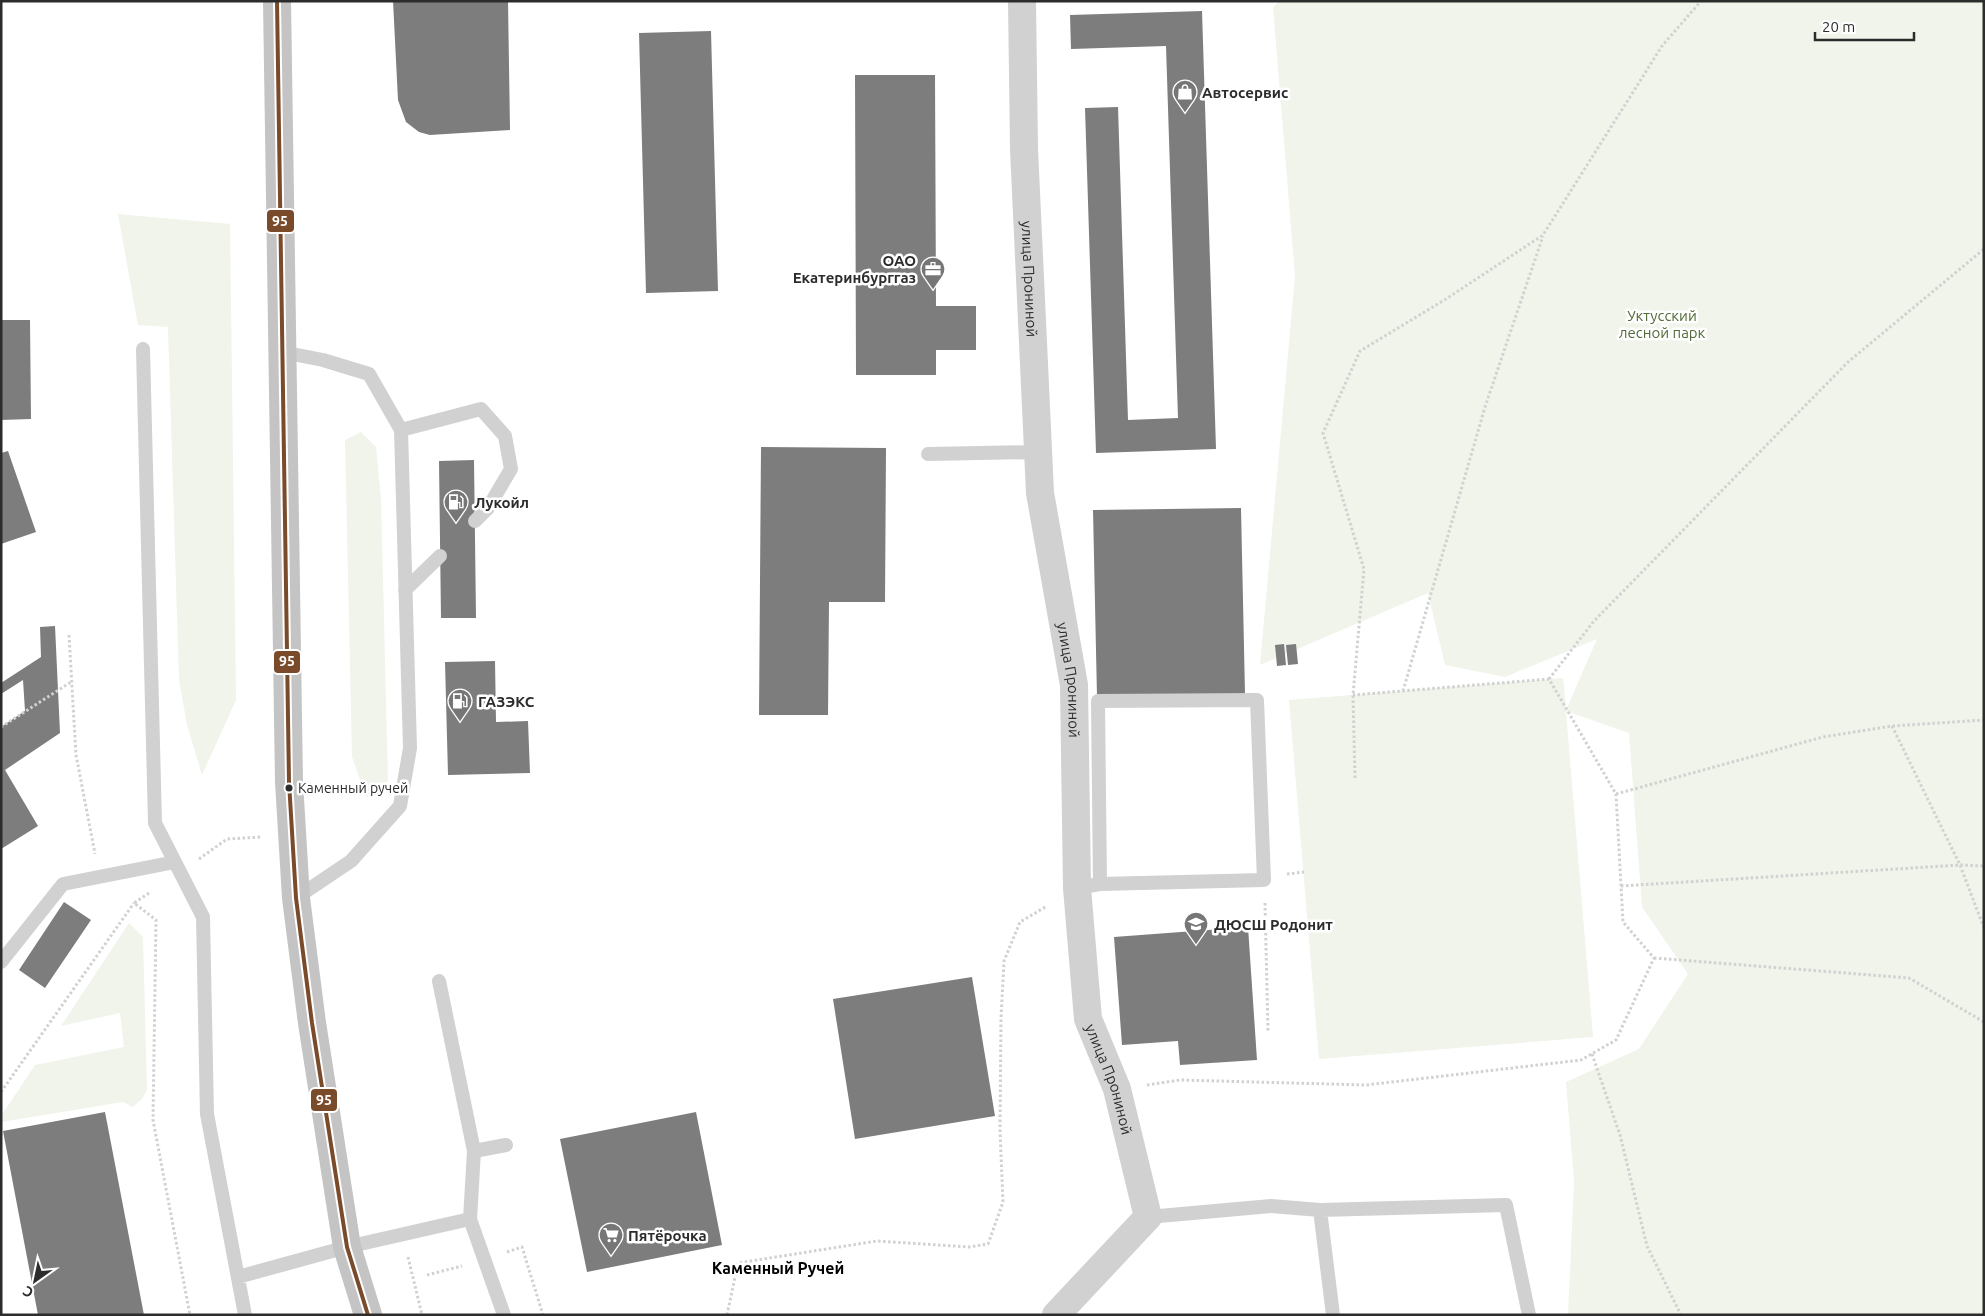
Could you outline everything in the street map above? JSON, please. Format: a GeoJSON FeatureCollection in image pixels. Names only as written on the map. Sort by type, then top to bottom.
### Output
{"type":"FeatureCollection","features":[{"type":"Feature","properties":{"kind":"main road"},"geometry":{"type":"LineString","coordinates":[[277,1],[289,782],[296,898],[312,1023],[347,1247],[368,1315]]}},
{"type":"Feature","properties":{"kind":"street","name":"улица Прониной"},"geometry":{"type":"LineString","coordinates":[[1022,1],[1024,149],[1040,494],[1074,685],[1088,886],[1088,1019],[1117,1089],[1148,1217]]}},
{"type":"Feature","properties":{"kind":"street"},"geometry":{"type":"LineString","coordinates":[[1056,1315],[1148,1217]]}},
{"type":"Feature","properties":{"kind":"lane"},"geometry":{"type":"LineString","coordinates":[[143,349],[155,823],[203,917],[207,1114],[245,1315]]}},
{"type":"Feature","properties":{"kind":"lane"},"geometry":{"type":"LineString","coordinates":[[282,352],[323,360],[369,374],[401,430],[410,748],[400,806],[351,861],[296,898]]}},
{"type":"Feature","properties":{"kind":"lane"},"geometry":{"type":"LineString","coordinates":[[401,430],[481,409],[505,436],[511,469],[488,508],[475,521]]}},
{"type":"Feature","properties":{"kind":"lane"},"geometry":{"type":"LineString","coordinates":[[928,454],[1038,452]]}},
{"type":"Feature","properties":{"kind":"lane"},"geometry":{"type":"LineString","coordinates":[[405,590],[440,556]]}},
{"type":"Feature","properties":{"kind":"lane"},"geometry":{"type":"LineString","coordinates":[[1257,700],[1264,880],[1088,886],[1098,701],[1257,700]]}},
{"type":"Feature","properties":{"kind":"lane"},"geometry":{"type":"LineString","coordinates":[[1,962],[63,884],[99,877],[177,867]]}},
{"type":"Feature","properties":{"kind":"lane"},"geometry":{"type":"LineString","coordinates":[[439,981],[474,1151],[470,1219],[504,1315]]}},
{"type":"Feature","properties":{"kind":"lane"},"geometry":{"type":"LineString","coordinates":[[474,1151],[506,1145]]}},
{"type":"Feature","properties":{"kind":"lane"},"geometry":{"type":"LineString","coordinates":[[1148,1217],[1271,1206],[1320,1210],[1506,1205],[1529,1315]]}},
{"type":"Feature","properties":{"kind":"lane"},"geometry":{"type":"LineString","coordinates":[[1320,1210],[1333,1315]]}},
{"type":"Feature","properties":{"kind":"lane"},"geometry":{"type":"LineString","coordinates":[[238,1277],[347,1247],[470,1219]]}},
{"type":"Feature","properties":{"kind":"path"},"geometry":{"type":"LineString","coordinates":[[1403,691],[1485,407],[1543,235],[1662,46],[1701,1]]}},
{"type":"Feature","properties":{"kind":"path"},"geometry":{"type":"LineString","coordinates":[[1355,778],[1353,695],[1364,569],[1323,433],[1360,351],[1446,299],[1543,235]]}},
{"type":"Feature","properties":{"kind":"path"},"geometry":{"type":"LineString","coordinates":[[1353,695],[1549,679],[1594,621],[1848,362],[1984,249]]}},
{"type":"Feature","properties":{"kind":"path"},"geometry":{"type":"LineString","coordinates":[[69,635],[76,755],[99,877]]}},
{"type":"Feature","properties":{"kind":"path"},"geometry":{"type":"LineString","coordinates":[[1549,679],[1616,794],[1623,922],[1654,958],[1909,978],[1984,1022]]}},
{"type":"Feature","properties":{"kind":"path"},"geometry":{"type":"LineString","coordinates":[[1,727],[72,682]]}},
{"type":"Feature","properties":{"kind":"path"},"geometry":{"type":"LineString","coordinates":[[1616,794],[1823,737],[1892,726],[1984,720]]}},
{"type":"Feature","properties":{"kind":"path"},"geometry":{"type":"LineString","coordinates":[[1892,726],[1960,865],[1984,928]]}},
{"type":"Feature","properties":{"kind":"path"},"geometry":{"type":"LineString","coordinates":[[1,1092],[134,903],[177,867],[227,839],[266,837]]}},
{"type":"Feature","properties":{"kind":"path"},"geometry":{"type":"LineString","coordinates":[[1621,886],[1960,865],[1984,866]]}},
{"type":"Feature","properties":{"kind":"path"},"geometry":{"type":"LineString","coordinates":[[1264,880],[1268,1031]]}},
{"type":"Feature","properties":{"kind":"path"},"geometry":{"type":"LineString","coordinates":[[727,1315],[738,1264],[877,1241],[968,1247],[988,1244],[1003,1202],[1000,1120],[1004,961],[1020,922],[1088,886]]}},
{"type":"Feature","properties":{"kind":"path"},"geometry":{"type":"LineString","coordinates":[[134,903],[156,920],[153,1120],[190,1315]]}},
{"type":"Feature","properties":{"kind":"path"},"geometry":{"type":"LineString","coordinates":[[1117,1089],[1180,1080],[1366,1085],[1581,1060],[1616,1040],[1654,958]]}},
{"type":"Feature","properties":{"kind":"path"},"geometry":{"type":"LineString","coordinates":[[1592,1054],[1620,1135],[1647,1246],[1680,1315]]}},
{"type":"Feature","properties":{"kind":"path"},"geometry":{"type":"LineString","coordinates":[[402,1234],[422,1315]]}},
{"type":"Feature","properties":{"kind":"green space","name":"Уктусский лесной парк"},"geometry":{"type":"Polygon","coordinates":[[[1280,1],[1984,1],[1984,1315],[1568,1315],[1574,1182],[1566,1082],[1639,1049],[1688,974],[1642,907],[1629,733],[1566,711],[1593,1037],[1319,1059],[1289,700],[1563,678],[1566,710],[1597,639],[1505,677],[1445,665],[1428,593],[1260,665],[1295,276],[1273,7],[1280,1]]]}},
{"type":"Feature","properties":{"kind":"green space"},"geometry":{"type":"Polygon","coordinates":[[[118,214],[230,224],[236,700],[202,775],[187,725],[179,680],[168,327],[138,325],[118,214]]]}},
{"type":"Feature","properties":{"kind":"green space"},"geometry":{"type":"Polygon","coordinates":[[[361,432],[376,447],[381,499],[388,781],[366,797],[352,757],[345,440],[361,432]]]}},
{"type":"Feature","properties":{"kind":"green space"},"geometry":{"type":"Polygon","coordinates":[[[129,923],[143,937],[147,1090],[142,1099],[133,1107],[123,1102],[1,1122],[1,1116],[35,1065],[124,1047],[120,1013],[61,1026],[129,923]]]}},
{"type":"Feature","properties":{"kind":"building"},"geometry":{"type":"Polygon","coordinates":[[[393,1],[508,1],[510,130],[430,135],[419,132],[406,122],[398,100],[393,1]]]}},
{"type":"Feature","properties":{"kind":"building"},"geometry":{"type":"Polygon","coordinates":[[[1202,11],[1216,449],[1096,453],[1085,108],[1118,107],[1128,420],[1178,418],[1166,46],[1071,49],[1070,15],[1202,11]]]}},
{"type":"Feature","properties":{"kind":"building"},"geometry":{"type":"Polygon","coordinates":[[[711,31],[718,291],[646,293],[639,33],[711,31]]]}},
{"type":"Feature","properties":{"kind":"building"},"geometry":{"type":"Polygon","coordinates":[[[855,75],[935,75],[936,306],[976,306],[976,350],[936,350],[936,375],[856,375],[855,75]]]}},
{"type":"Feature","properties":{"kind":"building"},"geometry":{"type":"Polygon","coordinates":[[[1,320],[30,320],[31,419],[1,420],[1,320]]]}},
{"type":"Feature","properties":{"kind":"building"},"geometry":{"type":"Polygon","coordinates":[[[761,447],[886,448],[885,602],[829,602],[828,715],[759,715],[761,447]]]}},
{"type":"Feature","properties":{"kind":"building"},"geometry":{"type":"Polygon","coordinates":[[[8,451],[36,532],[1,544],[1,453],[8,451]]]}},
{"type":"Feature","properties":{"kind":"building"},"geometry":{"type":"Polygon","coordinates":[[[474,460],[476,618],[441,618],[439,461],[474,460]]]}},
{"type":"Feature","properties":{"kind":"building"},"geometry":{"type":"Polygon","coordinates":[[[1241,508],[1245,694],[1097,697],[1093,510],[1241,508]]]}},
{"type":"Feature","properties":{"kind":"building"},"geometry":{"type":"Polygon","coordinates":[[[55,626],[60,733],[5,770],[38,826],[1,849],[1,727],[25,711],[23,680],[1,694],[1,683],[41,657],[40,627],[55,626]]]}},
{"type":"Feature","properties":{"kind":"building"},"geometry":{"type":"Polygon","coordinates":[[[1284,644],[1286,665],[1277,666],[1275,645],[1284,644]]]}},
{"type":"Feature","properties":{"kind":"building"},"geometry":{"type":"Polygon","coordinates":[[[1296,644],[1298,664],[1288,665],[1286,645],[1296,644]]]}},
{"type":"Feature","properties":{"kind":"building"},"geometry":{"type":"Polygon","coordinates":[[[495,661],[496,722],[528,721],[530,773],[448,775],[445,662],[495,661]]]}},
{"type":"Feature","properties":{"kind":"building"},"geometry":{"type":"Polygon","coordinates":[[[64,902],[91,920],[45,988],[19,970],[64,902]]]}},
{"type":"Feature","properties":{"kind":"building"},"geometry":{"type":"Polygon","coordinates":[[[1248,927],[1257,1060],[1180,1065],[1178,1041],[1122,1045],[1114,937],[1248,927]]]}},
{"type":"Feature","properties":{"kind":"building"},"geometry":{"type":"Polygon","coordinates":[[[972,977],[995,1116],[855,1139],[833,999],[972,977]]]}},
{"type":"Feature","properties":{"kind":"building"},"geometry":{"type":"Polygon","coordinates":[[[105,1112],[144,1315],[38,1315],[3,1131],[105,1112]]]}},
{"type":"Feature","properties":{"kind":"building"},"geometry":{"type":"Polygon","coordinates":[[[696,1112],[722,1245],[587,1272],[560,1139],[696,1112]]]}},
{"type":"Feature","properties":{"kind":"transit line","name":"95"},"geometry":{"type":"LineString","coordinates":[[277,1],[289,782],[296,898],[312,1023],[347,1247],[368,1315]]}},
{"type":"Feature","properties":{"kind":"place","name":"Автосервис"},"geometry":{"type":"Point","coordinates":[1185,113]}},
{"type":"Feature","properties":{"kind":"place","name":"ОАО Екатеринбурггаз"},"geometry":{"type":"Point","coordinates":[933,290]}},
{"type":"Feature","properties":{"kind":"place","name":"Лукойл"},"geometry":{"type":"Point","coordinates":[456,523]}},
{"type":"Feature","properties":{"kind":"place","name":"ГАЗЭКС"},"geometry":{"type":"Point","coordinates":[460,722]}},
{"type":"Feature","properties":{"kind":"place","name":"Каменный ручей"},"geometry":{"type":"Point","coordinates":[289,788]}},
{"type":"Feature","properties":{"kind":"place","name":"ДЮСШ Родонит"},"geometry":{"type":"Point","coordinates":[1196,945]}},
{"type":"Feature","properties":{"kind":"place","name":"Пятёрочка"},"geometry":{"type":"Point","coordinates":[611,1256]}},
{"type":"Feature","properties":{"kind":"district","name":"Каменный Ручей"},"geometry":{"type":"Point","coordinates":[778,1268]}}]}
